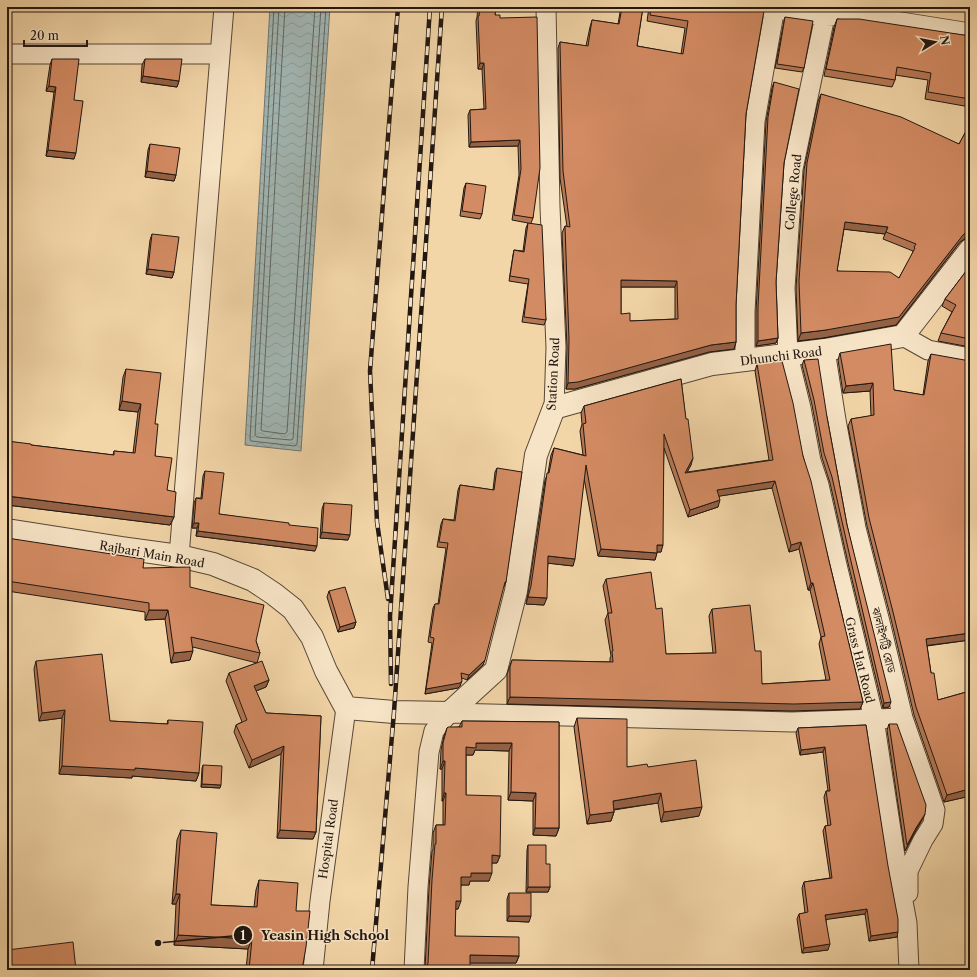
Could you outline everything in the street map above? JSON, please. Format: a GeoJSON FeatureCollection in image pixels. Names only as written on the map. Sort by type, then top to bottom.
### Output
{"type":"FeatureCollection","features":[{"type":"Feature","properties":{"kind":"street"},"geometry":{"type":"LineString","coordinates":[[179,556],[224,7]]}},
{"type":"Feature","properties":{"kind":"street","name":"Station Road"},"geometry":{"type":"LineString","coordinates":[[449,713],[496,670],[516,591],[536,455],[554,408],[556,346],[550,207],[546,7]]}},
{"type":"Feature","properties":{"kind":"street"},"geometry":{"type":"LineString","coordinates":[[744,361],[755,121],[772,8],[825,11],[857,15],[970,33]]}},
{"type":"Feature","properties":{"kind":"street","name":"College Road"},"geometry":{"type":"LineString","coordinates":[[788,355],[785,288],[793,169],[825,11]]}},
{"type":"Feature","properties":{"kind":"street"},"geometry":{"type":"LineString","coordinates":[[7,54],[220,54]]}},
{"type":"Feature","properties":{"kind":"street"},"geometry":{"type":"LineString","coordinates":[[970,250],[903,336],[928,350],[970,358]]}},
{"type":"Feature","properties":{"kind":"street","name":"Dhunchi Road"},"geometry":{"type":"LineString","coordinates":[[554,408],[712,364],[825,350],[903,336]]}},
{"type":"Feature","properties":{"kind":"street","name":"ঝালাইপট্টি রোড"},"geometry":{"type":"LineString","coordinates":[[825,350],[856,528],[880,622],[902,718],[935,810],[933,824],[923,840],[908,872],[907,923]]}},
{"type":"Feature","properties":{"kind":"street","name":"Grass Hat Road"},"geometry":{"type":"LineString","coordinates":[[788,355],[801,408],[811,461],[819,486],[874,718],[897,869],[907,923],[909,970]]}},
{"type":"Feature","properties":{"kind":"street","name":"Rajbari Main Road"},"geometry":{"type":"LineString","coordinates":[[7,530],[179,556],[213,564],[253,580],[293,609],[312,637],[326,671],[346,708]]}},
{"type":"Feature","properties":{"kind":"street"},"geometry":{"type":"LineString","coordinates":[[346,708],[394,712],[792,722],[902,718]]}},
{"type":"Feature","properties":{"kind":"street","name":"Hospital Road"},"geometry":{"type":"LineString","coordinates":[[313,970],[320,900],[346,708]]}},
{"type":"Feature","properties":{"kind":"street"},"geometry":{"type":"LineString","coordinates":[[414,970],[418,887],[429,752],[434,732],[449,713]]}},
{"type":"Feature","properties":{"kind":"water"},"geometry":{"type":"Polygon","coordinates":[[[270,7],[330,7],[301,451],[245,445],[270,7]]]}},
{"type":"Feature","properties":{"kind":"building"},"geometry":{"type":"Polygon","coordinates":[[[480,7],[496,7],[495,15],[500,15],[500,18],[537,17],[540,168],[533,218],[514,215],[521,169],[520,140],[471,142],[470,110],[486,109],[484,63],[480,63],[478,16],[480,7]]]}},
{"type":"Feature","properties":{"kind":"building"},"geometry":{"type":"Polygon","coordinates":[[[622,7],[643,7],[637,46],[683,54],[688,21],[650,15],[651,7],[742,7],[764,11],[746,114],[736,305],[736,342],[711,345],[578,382],[568,383],[569,340],[565,226],[570,227],[563,171],[560,42],[588,46],[592,20],[619,24],[622,7]],[[621,280],[621,314],[630,313],[630,321],[678,319],[677,281],[621,280]]]}},
{"type":"Feature","properties":{"kind":"building"},"geometry":{"type":"Polygon","coordinates":[[[785,17],[813,21],[804,68],[777,64],[785,17]]]}},
{"type":"Feature","properties":{"kind":"building"},"geometry":{"type":"Polygon","coordinates":[[[837,19],[859,19],[970,36],[970,99],[928,92],[931,73],[897,67],[895,80],[826,69],[837,19]]]}},
{"type":"Feature","properties":{"kind":"building"},"geometry":{"type":"Polygon","coordinates":[[[7,59],[9,59],[7,74],[7,59]]]}},
{"type":"Feature","properties":{"kind":"building"},"geometry":{"type":"Polygon","coordinates":[[[52,59],[79,59],[74,100],[83,101],[76,153],[48,150],[56,87],[49,86],[52,59]]]}},
{"type":"Feature","properties":{"kind":"building"},"geometry":{"type":"Polygon","coordinates":[[[145,59],[182,59],[179,81],[143,76],[145,59]]]}},
{"type":"Feature","properties":{"kind":"building"},"geometry":{"type":"Polygon","coordinates":[[[774,82],[799,89],[784,163],[776,282],[778,338],[758,341],[758,307],[768,117],[774,82]]]}},
{"type":"Feature","properties":{"kind":"building"},"geometry":{"type":"Polygon","coordinates":[[[821,94],[901,117],[959,144],[970,124],[970,231],[963,235],[899,317],[801,333],[799,281],[807,163],[821,94]],[[845,222],[837,271],[890,272],[899,278],[916,244],[886,232],[888,227],[845,222]]]}},
{"type":"Feature","properties":{"kind":"building"},"geometry":{"type":"Polygon","coordinates":[[[150,144],[180,148],[176,175],[147,171],[150,144]]]}},
{"type":"Feature","properties":{"kind":"building"},"geometry":{"type":"Polygon","coordinates":[[[466,183],[486,186],[482,214],[462,211],[466,183]]]}},
{"type":"Feature","properties":{"kind":"building"},"geometry":{"type":"Polygon","coordinates":[[[528,223],[542,225],[546,320],[524,317],[529,279],[510,276],[514,250],[524,252],[528,223]]]}},
{"type":"Feature","properties":{"kind":"building"},"geometry":{"type":"Polygon","coordinates":[[[152,234],[179,237],[174,272],[148,269],[152,234]]]}},
{"type":"Feature","properties":{"kind":"building"},"geometry":{"type":"Polygon","coordinates":[[[970,266],[970,339],[941,333],[956,305],[945,299],[970,266]]]}},
{"type":"Feature","properties":{"kind":"building"},"geometry":{"type":"Polygon","coordinates":[[[891,344],[894,390],[924,395],[931,354],[970,361],[970,633],[926,639],[931,673],[934,673],[938,700],[970,691],[970,794],[969,789],[947,795],[916,707],[869,518],[851,419],[874,415],[873,383],[846,386],[840,353],[891,344]]]}},
{"type":"Feature","properties":{"kind":"building"},"geometry":{"type":"Polygon","coordinates":[[[818,359],[847,525],[891,702],[884,703],[832,477],[824,453],[814,400],[804,360],[818,359]]]}},
{"type":"Feature","properties":{"kind":"building"},"geometry":{"type":"Polygon","coordinates":[[[782,361],[793,403],[803,456],[811,481],[863,702],[794,704],[510,697],[510,667],[512,660],[613,662],[608,613],[612,613],[606,579],[651,572],[656,609],[662,608],[666,654],[716,653],[712,609],[750,605],[755,651],[761,651],[762,684],[830,680],[821,637],[825,636],[813,583],[811,583],[801,542],[791,545],[775,481],[717,490],[720,500],[690,510],[664,434],[663,545],[657,545],[657,553],[601,549],[586,465],[575,559],[548,556],[547,598],[528,597],[531,586],[547,473],[549,473],[554,448],[586,456],[583,424],[586,423],[584,406],[681,379],[693,458],[685,473],[773,460],[757,364],[782,361]]]}},
{"type":"Feature","properties":{"kind":"building"},"geometry":{"type":"Polygon","coordinates":[[[126,369],[161,373],[155,424],[158,424],[155,456],[172,458],[167,490],[176,492],[174,517],[7,496],[7,441],[114,455],[114,451],[135,453],[141,404],[122,401],[126,369]]]}},
{"type":"Feature","properties":{"kind":"building"},"geometry":{"type":"Polygon","coordinates":[[[497,468],[522,472],[506,582],[485,660],[469,675],[461,673],[462,681],[460,683],[426,689],[434,638],[430,637],[435,604],[439,604],[448,543],[439,542],[443,519],[455,521],[460,485],[494,490],[497,468]]]}},
{"type":"Feature","properties":{"kind":"building"},"geometry":{"type":"Polygon","coordinates":[[[205,471],[224,473],[219,514],[318,528],[317,546],[198,531],[199,523],[194,523],[196,498],[202,499],[205,471]]]}},
{"type":"Feature","properties":{"kind":"building"},"geometry":{"type":"Polygon","coordinates":[[[324,503],[352,505],[350,535],[322,532],[324,503]]]}},
{"type":"Feature","properties":{"kind":"building"},"geometry":{"type":"Polygon","coordinates":[[[7,538],[144,559],[143,568],[190,567],[190,587],[264,605],[256,641],[260,653],[191,637],[193,651],[174,653],[168,610],[149,610],[149,603],[7,581],[7,538]]]}},
{"type":"Feature","properties":{"kind":"building"},"geometry":{"type":"Polygon","coordinates":[[[345,587],[356,622],[340,627],[329,591],[345,587]]]}},
{"type":"Feature","properties":{"kind":"building"},"geometry":{"type":"Polygon","coordinates":[[[102,654],[110,721],[168,724],[168,720],[203,722],[199,773],[135,768],[135,770],[62,766],[65,710],[42,713],[36,661],[102,654]]]}},
{"type":"Feature","properties":{"kind":"building"},"geometry":{"type":"Polygon","coordinates":[[[262,661],[269,680],[254,686],[266,713],[321,716],[316,832],[280,830],[284,746],[252,760],[236,725],[247,720],[229,673],[262,661]]]}},
{"type":"Feature","properties":{"kind":"building"},"geometry":{"type":"Polygon","coordinates":[[[577,718],[627,719],[627,767],[647,764],[648,767],[696,760],[702,807],[664,812],[661,793],[613,801],[614,812],[590,815],[577,718]]]}},
{"type":"Feature","properties":{"kind":"building"},"geometry":{"type":"Polygon","coordinates":[[[462,721],[559,722],[559,828],[535,828],[536,793],[511,792],[512,743],[476,743],[476,748],[466,747],[466,795],[501,796],[500,856],[492,855],[492,873],[471,873],[471,877],[461,877],[461,901],[456,901],[455,936],[519,937],[519,956],[470,955],[470,970],[424,970],[426,969],[428,963],[436,825],[445,825],[446,793],[444,793],[445,761],[443,761],[443,743],[447,728],[462,727],[462,721]]]}},
{"type":"Feature","properties":{"kind":"building"},"geometry":{"type":"Polygon","coordinates":[[[889,724],[897,724],[926,805],[925,814],[907,845],[889,724]]]}},
{"type":"Feature","properties":{"kind":"building"},"geometry":{"type":"Polygon","coordinates":[[[866,725],[888,866],[898,919],[898,932],[871,936],[867,909],[825,915],[830,944],[804,948],[799,914],[808,912],[804,882],[832,878],[825,826],[831,825],[826,791],[830,791],[825,747],[801,750],[798,728],[866,725]]]}},
{"type":"Feature","properties":{"kind":"building"},"geometry":{"type":"Polygon","coordinates":[[[203,765],[222,766],[221,785],[202,784],[203,765]]]}},
{"type":"Feature","properties":{"kind":"building"},"geometry":{"type":"Polygon","coordinates":[[[181,830],[217,833],[211,905],[257,907],[259,880],[298,883],[296,911],[310,911],[302,970],[249,970],[252,939],[178,935],[180,894],[176,894],[181,830]]]}},
{"type":"Feature","properties":{"kind":"building"},"geometry":{"type":"Polygon","coordinates":[[[528,845],[546,845],[546,864],[550,864],[550,887],[528,887],[528,845]]]}},
{"type":"Feature","properties":{"kind":"building"},"geometry":{"type":"Polygon","coordinates":[[[509,893],[531,893],[531,916],[509,916],[509,893]]]}},
{"type":"Feature","properties":{"kind":"building"},"geometry":{"type":"Polygon","coordinates":[[[73,942],[76,970],[44,970],[43,967],[7,970],[7,950],[73,942]]]}},
{"type":"Feature","properties":{"kind":"railway"},"geometry":{"type":"LineString","coordinates":[[388,599],[377,522],[370,371],[398,7]]}},
{"type":"Feature","properties":{"kind":"railway"},"geometry":{"type":"LineString","coordinates":[[391,684],[390,616],[430,7]]}},
{"type":"Feature","properties":{"kind":"railway"},"geometry":{"type":"LineString","coordinates":[[372,970],[394,712],[442,7]]}},
{"type":"Feature","properties":{"kind":"place","name":"Yeasin High School"},"geometry":{"type":"Point","coordinates":[158,943]}}]}
